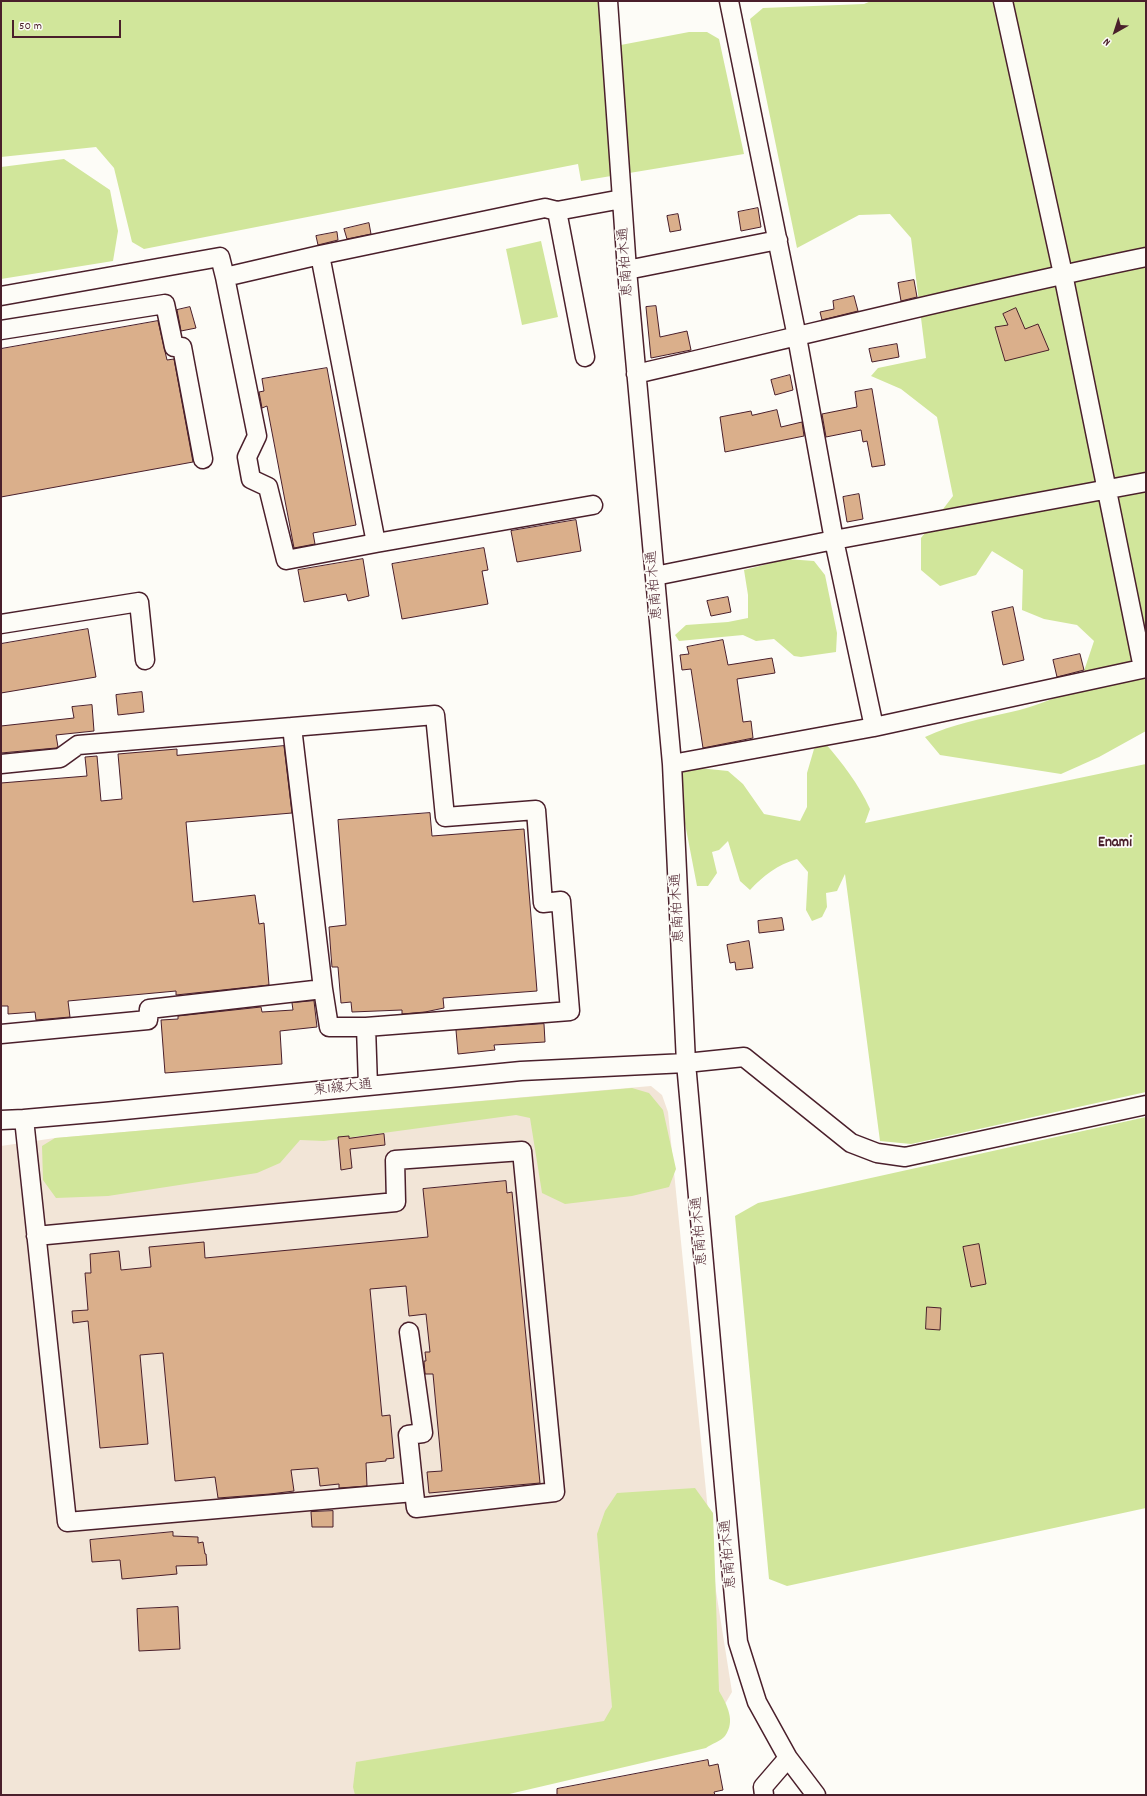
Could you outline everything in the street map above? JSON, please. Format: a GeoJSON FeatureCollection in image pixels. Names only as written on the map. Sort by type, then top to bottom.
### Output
{"type":"FeatureCollection","features":[{"type":"Feature","properties":{"kind":"street","name":"恵南柏木通"},"geometry":{"type":"LineString","coordinates":[[608,1],[627,270],[672,764],[686,1062],[738,1642],[757,1702],[788,1758],[816,1795]]}},
{"type":"Feature","properties":{"kind":"street"},"geometry":{"type":"LineString","coordinates":[[729,1],[797,337],[834,540],[874,728]]}},
{"type":"Feature","properties":{"kind":"street"},"geometry":{"type":"LineString","coordinates":[[672,764],[874,728],[1144,668],[1063,274],[1003,1]]}},
{"type":"Feature","properties":{"kind":"street"},"geometry":{"type":"LineString","coordinates":[[225,277],[320,255],[545,208],[557,211],[622,199]]}},
{"type":"Feature","properties":{"kind":"street"},"geometry":{"type":"LineString","coordinates":[[557,211],[585,357]]}},
{"type":"Feature","properties":{"kind":"street"},"geometry":{"type":"LineString","coordinates":[[627,270],[778,240]]}},
{"type":"Feature","properties":{"kind":"street"},"geometry":{"type":"LineString","coordinates":[[320,255],[376,544]]}},
{"type":"Feature","properties":{"kind":"street"},"geometry":{"type":"LineString","coordinates":[[1,296],[220,257],[257,436],[247,457],[251,479],[268,487],[286,560],[593,505]]}},
{"type":"Feature","properties":{"kind":"street"},"geometry":{"type":"LineString","coordinates":[[636,374],[1063,274],[1146,257]]}},
{"type":"Feature","properties":{"kind":"street"},"geometry":{"type":"LineString","coordinates":[[1,330],[165,304],[174,347],[182,347],[203,460]]}},
{"type":"Feature","properties":{"kind":"street"},"geometry":{"type":"LineString","coordinates":[[655,576],[834,540],[1146,482]]}},
{"type":"Feature","properties":{"kind":"street"},"geometry":{"type":"LineString","coordinates":[[1,624],[139,602],[146,660]]}},
{"type":"Feature","properties":{"kind":"street"},"geometry":{"type":"LineString","coordinates":[[1,764],[60,758],[78,745],[292,727],[435,715],[445,817],[536,810],[543,902],[561,901],[570,1011],[366,1027],[329,1027],[322,989],[292,727]]}},
{"type":"Feature","properties":{"kind":"street"},"geometry":{"type":"LineString","coordinates":[[1,1034],[148,1020],[149,1009],[322,989]]}},
{"type":"Feature","properties":{"kind":"street"},"geometry":{"type":"LineString","coordinates":[[366,1027],[368,1086]]}},
{"type":"Feature","properties":{"kind":"street","name":"東1線大通"},"geometry":{"type":"LineString","coordinates":[[1,1120],[521,1071],[686,1062],[744,1057],[851,1143],[878,1153],[905,1157],[1146,1105]]}},
{"type":"Feature","properties":{"kind":"street"},"geometry":{"type":"LineString","coordinates":[[24,1119],[67,1522],[414,1492]]}},
{"type":"Feature","properties":{"kind":"street"},"geometry":{"type":"LineString","coordinates":[[36,1236],[396,1202],[395,1160],[522,1151],[555,1492],[416,1508],[408,1436],[423,1433],[409,1332]]}},
{"type":"Feature","properties":{"kind":"street"},"geometry":{"type":"LineString","coordinates":[[764,1795],[763,1787],[788,1758]]}},
{"type":"Feature","properties":{"kind":"shaded area"},"geometry":{"type":"Polygon","coordinates":[[[651,1086],[662,1095],[668,1112],[716,1591],[732,1692],[715,1721],[400,1795],[1,1795],[1,1146],[55,1138],[651,1086]]]}},
{"type":"Feature","properties":{"kind":"green space"},"geometry":{"type":"Polygon","coordinates":[[[1,1],[601,1],[605,48],[689,32],[707,32],[719,39],[744,154],[581,181],[578,164],[144,249],[132,242],[114,168],[96,147],[1,157],[1,1]]]}},
{"type":"Feature","properties":{"kind":"green space"},"geometry":{"type":"Polygon","coordinates":[[[871,1],[1146,1],[1146,731],[1099,757],[1061,774],[940,755],[925,737],[957,725],[1020,710],[1078,689],[1094,641],[1077,625],[1044,619],[1022,610],[1023,570],[992,551],[976,575],[940,586],[921,570],[921,538],[953,496],[937,417],[901,389],[871,376],[878,368],[926,358],[911,238],[890,214],[859,215],[797,248],[750,19],[763,8],[864,4],[871,1]]]}},
{"type":"Feature","properties":{"kind":"green space"},"geometry":{"type":"Polygon","coordinates":[[[64,159],[110,190],[118,231],[113,261],[1,279],[1,167],[64,159]]]}},
{"type":"Feature","properties":{"kind":"green space"},"geometry":{"type":"Polygon","coordinates":[[[541,241],[558,317],[522,325],[506,249],[541,241]]]}},
{"type":"Feature","properties":{"kind":"green space"},"geometry":{"type":"Polygon","coordinates":[[[787,559],[814,561],[825,575],[837,633],[836,652],[801,657],[794,656],[774,639],[756,641],[743,635],[679,641],[675,635],[686,625],[728,622],[748,618],[748,595],[744,570],[787,559]]]}},
{"type":"Feature","properties":{"kind":"green space"},"geometry":{"type":"Polygon","coordinates":[[[825,743],[850,774],[870,809],[865,823],[1146,764],[1146,1092],[911,1144],[880,1141],[845,874],[837,891],[826,893],[827,907],[822,917],[812,921],[806,910],[808,872],[797,859],[783,864],[771,871],[750,890],[740,881],[728,841],[719,850],[712,852],[717,873],[708,886],[697,886],[683,813],[680,773],[699,768],[728,771],[743,784],[764,814],[800,821],[807,807],[807,773],[814,749],[825,743]]]}},
{"type":"Feature","properties":{"kind":"green space"},"geometry":{"type":"Polygon","coordinates":[[[632,1088],[649,1093],[663,1110],[676,1169],[669,1187],[632,1196],[565,1204],[542,1193],[530,1118],[516,1115],[324,1141],[300,1140],[280,1163],[257,1173],[108,1196],[56,1198],[43,1180],[42,1146],[55,1138],[632,1088]]]}},
{"type":"Feature","properties":{"kind":"green space"},"geometry":{"type":"Polygon","coordinates":[[[1146,1117],[1146,1508],[787,1586],[769,1579],[735,1216],[758,1203],[1146,1117]]]}},
{"type":"Feature","properties":{"kind":"green space"},"geometry":{"type":"Polygon","coordinates":[[[695,1488],[713,1513],[719,1691],[727,1707],[730,1719],[730,1725],[723,1738],[706,1748],[505,1795],[355,1795],[353,1787],[356,1762],[604,1721],[612,1707],[597,1534],[605,1511],[617,1493],[695,1488]]]}},
{"type":"Feature","properties":{"kind":"building"},"geometry":{"type":"Polygon","coordinates":[[[758,208],[761,227],[741,231],[738,212],[758,208]]]}},
{"type":"Feature","properties":{"kind":"building"},"geometry":{"type":"Polygon","coordinates":[[[678,214],[681,230],[670,232],[667,216],[678,214]]]}},
{"type":"Feature","properties":{"kind":"building"},"geometry":{"type":"Polygon","coordinates":[[[369,223],[371,234],[347,239],[344,229],[369,223]]]}},
{"type":"Feature","properties":{"kind":"building"},"geometry":{"type":"Polygon","coordinates":[[[337,232],[338,240],[318,245],[316,236],[337,232]]]}},
{"type":"Feature","properties":{"kind":"building"},"geometry":{"type":"Polygon","coordinates":[[[914,280],[917,297],[901,301],[898,283],[914,280]]]}},
{"type":"Feature","properties":{"kind":"building"},"geometry":{"type":"Polygon","coordinates":[[[854,296],[858,311],[822,320],[820,312],[834,309],[833,301],[854,296]]]}},
{"type":"Feature","properties":{"kind":"building"},"geometry":{"type":"Polygon","coordinates":[[[656,306],[660,337],[687,331],[691,350],[651,358],[646,307],[656,306]]]}},
{"type":"Feature","properties":{"kind":"building"},"geometry":{"type":"Polygon","coordinates":[[[190,307],[196,328],[181,331],[177,310],[190,307]]]}},
{"type":"Feature","properties":{"kind":"building"},"geometry":{"type":"Polygon","coordinates":[[[1016,308],[1025,329],[1038,324],[1049,350],[1005,361],[995,327],[1008,325],[1003,314],[1016,308]]]}},
{"type":"Feature","properties":{"kind":"building"},"geometry":{"type":"Polygon","coordinates":[[[158,321],[167,360],[174,359],[193,462],[1,497],[1,349],[158,321]]]}},
{"type":"Feature","properties":{"kind":"building"},"geometry":{"type":"Polygon","coordinates":[[[897,344],[899,357],[872,362],[869,349],[897,344]]]}},
{"type":"Feature","properties":{"kind":"building"},"geometry":{"type":"Polygon","coordinates":[[[327,368],[356,525],[313,533],[315,544],[294,548],[267,406],[262,408],[259,392],[264,391],[262,379],[327,368]]]}},
{"type":"Feature","properties":{"kind":"building"},"geometry":{"type":"Polygon","coordinates":[[[790,375],[793,390],[775,395],[771,380],[790,375]]]}},
{"type":"Feature","properties":{"kind":"building"},"geometry":{"type":"Polygon","coordinates":[[[872,389],[885,465],[872,467],[867,441],[863,442],[861,430],[826,437],[822,414],[857,407],[855,392],[872,389]]]}},
{"type":"Feature","properties":{"kind":"building"},"geometry":{"type":"Polygon","coordinates":[[[777,410],[781,427],[802,422],[804,436],[725,452],[720,417],[751,411],[752,415],[777,410]]]}},
{"type":"Feature","properties":{"kind":"building"},"geometry":{"type":"Polygon","coordinates":[[[859,494],[863,519],[847,522],[843,497],[859,494]]]}},
{"type":"Feature","properties":{"kind":"building"},"geometry":{"type":"Polygon","coordinates":[[[576,520],[581,551],[517,562],[511,531],[576,520]]]}},
{"type":"Feature","properties":{"kind":"building"},"geometry":{"type":"Polygon","coordinates":[[[484,548],[488,570],[482,571],[488,604],[402,619],[392,564],[484,548]]]}},
{"type":"Feature","properties":{"kind":"building"},"geometry":{"type":"Polygon","coordinates":[[[363,559],[369,596],[348,601],[346,594],[304,602],[298,570],[363,559]]]}},
{"type":"Feature","properties":{"kind":"building"},"geometry":{"type":"Polygon","coordinates":[[[728,597],[731,612],[711,616],[707,601],[728,597]]]}},
{"type":"Feature","properties":{"kind":"building"},"geometry":{"type":"Polygon","coordinates":[[[1013,607],[1024,660],[1003,665],[992,612],[1013,607]]]}},
{"type":"Feature","properties":{"kind":"building"},"geometry":{"type":"Polygon","coordinates":[[[88,629],[96,677],[1,693],[1,644],[88,629]]]}},
{"type":"Feature","properties":{"kind":"building"},"geometry":{"type":"Polygon","coordinates":[[[723,640],[728,665],[772,658],[775,673],[737,679],[743,722],[751,721],[753,738],[703,748],[691,669],[682,670],[680,655],[689,654],[687,647],[723,640]]]}},
{"type":"Feature","properties":{"kind":"building"},"geometry":{"type":"Polygon","coordinates":[[[1080,654],[1084,670],[1057,677],[1053,660],[1080,654]]]}},
{"type":"Feature","properties":{"kind":"building"},"geometry":{"type":"Polygon","coordinates":[[[142,692],[144,712],[118,715],[116,695],[142,692]]]}},
{"type":"Feature","properties":{"kind":"building"},"geometry":{"type":"Polygon","coordinates":[[[92,705],[94,731],[56,735],[58,747],[56,748],[1,753],[1,726],[74,718],[72,707],[92,705]]]}},
{"type":"Feature","properties":{"kind":"building"},"geometry":{"type":"Polygon","coordinates":[[[284,746],[292,813],[186,822],[193,902],[255,895],[259,924],[264,923],[269,985],[176,995],[176,991],[68,1001],[70,1017],[36,1020],[35,1012],[8,1014],[8,1006],[1,1006],[1,783],[87,776],[85,757],[97,756],[101,801],[122,799],[118,754],[177,749],[177,755],[284,746]]]}},
{"type":"Feature","properties":{"kind":"building"},"geometry":{"type":"Polygon","coordinates":[[[430,813],[432,836],[524,829],[537,991],[443,998],[444,1008],[425,1012],[402,1014],[402,1010],[352,1012],[351,1002],[341,1003],[338,967],[332,967],[331,955],[329,927],[346,925],[338,820],[430,813]]]}},
{"type":"Feature","properties":{"kind":"building"},"geometry":{"type":"Polygon","coordinates":[[[782,918],[784,930],[759,933],[758,921],[782,918]]]}},
{"type":"Feature","properties":{"kind":"building"},"geometry":{"type":"Polygon","coordinates":[[[749,941],[753,968],[736,970],[735,962],[730,963],[727,945],[749,941]]]}},
{"type":"Feature","properties":{"kind":"building"},"geometry":{"type":"Polygon","coordinates":[[[314,1001],[317,1027],[280,1031],[282,1064],[165,1073],[161,1020],[178,1019],[178,1016],[261,1007],[262,1012],[293,1010],[292,1003],[314,1001]]]}},
{"type":"Feature","properties":{"kind":"building"},"geometry":{"type":"Polygon","coordinates":[[[544,1024],[545,1042],[494,1045],[495,1050],[458,1054],[456,1030],[544,1024]]]}},
{"type":"Feature","properties":{"kind":"building"},"geometry":{"type":"Polygon","coordinates":[[[384,1134],[385,1145],[350,1149],[352,1168],[341,1170],[338,1137],[349,1136],[349,1138],[384,1134]]]}},
{"type":"Feature","properties":{"kind":"building"},"geometry":{"type":"Polygon","coordinates":[[[506,1181],[507,1193],[512,1192],[540,1483],[429,1493],[427,1472],[442,1471],[433,1374],[425,1374],[425,1352],[430,1352],[426,1314],[409,1316],[406,1286],[370,1289],[382,1416],[390,1415],[394,1458],[386,1459],[386,1461],[366,1463],[367,1486],[339,1488],[339,1484],[320,1486],[318,1468],[291,1470],[294,1491],[270,1494],[218,1498],[215,1477],[175,1481],[163,1353],[140,1355],[148,1444],[100,1448],[88,1321],[73,1323],[72,1311],[88,1310],[85,1273],[91,1273],[90,1254],[119,1251],[121,1270],[151,1267],[149,1247],[204,1242],[205,1258],[428,1237],[423,1189],[506,1181]]]}},
{"type":"Feature","properties":{"kind":"building"},"geometry":{"type":"Polygon","coordinates":[[[979,1244],[986,1284],[971,1287],[963,1247],[979,1244]]]}},
{"type":"Feature","properties":{"kind":"building"},"geometry":{"type":"Polygon","coordinates":[[[927,1307],[941,1308],[940,1330],[926,1329],[927,1307]]]}},
{"type":"Feature","properties":{"kind":"building"},"geometry":{"type":"Polygon","coordinates":[[[333,1511],[333,1527],[312,1527],[311,1512],[333,1511]]]}},
{"type":"Feature","properties":{"kind":"building"},"geometry":{"type":"Polygon","coordinates":[[[173,1532],[173,1536],[198,1537],[198,1543],[203,1542],[207,1565],[176,1566],[177,1574],[122,1579],[120,1560],[92,1562],[90,1540],[173,1532]]]}},
{"type":"Feature","properties":{"kind":"building"},"geometry":{"type":"Polygon","coordinates":[[[178,1607],[180,1649],[139,1651],[137,1609],[178,1607]]]}},
{"type":"Feature","properties":{"kind":"building"},"geometry":{"type":"Polygon","coordinates":[[[708,1760],[709,1766],[718,1764],[723,1790],[714,1792],[715,1795],[557,1795],[557,1789],[708,1760]]]}},
{"type":"Feature","properties":{"kind":"district","name":"Enami"},"geometry":{"type":"Point","coordinates":[1115,844]}}]}
